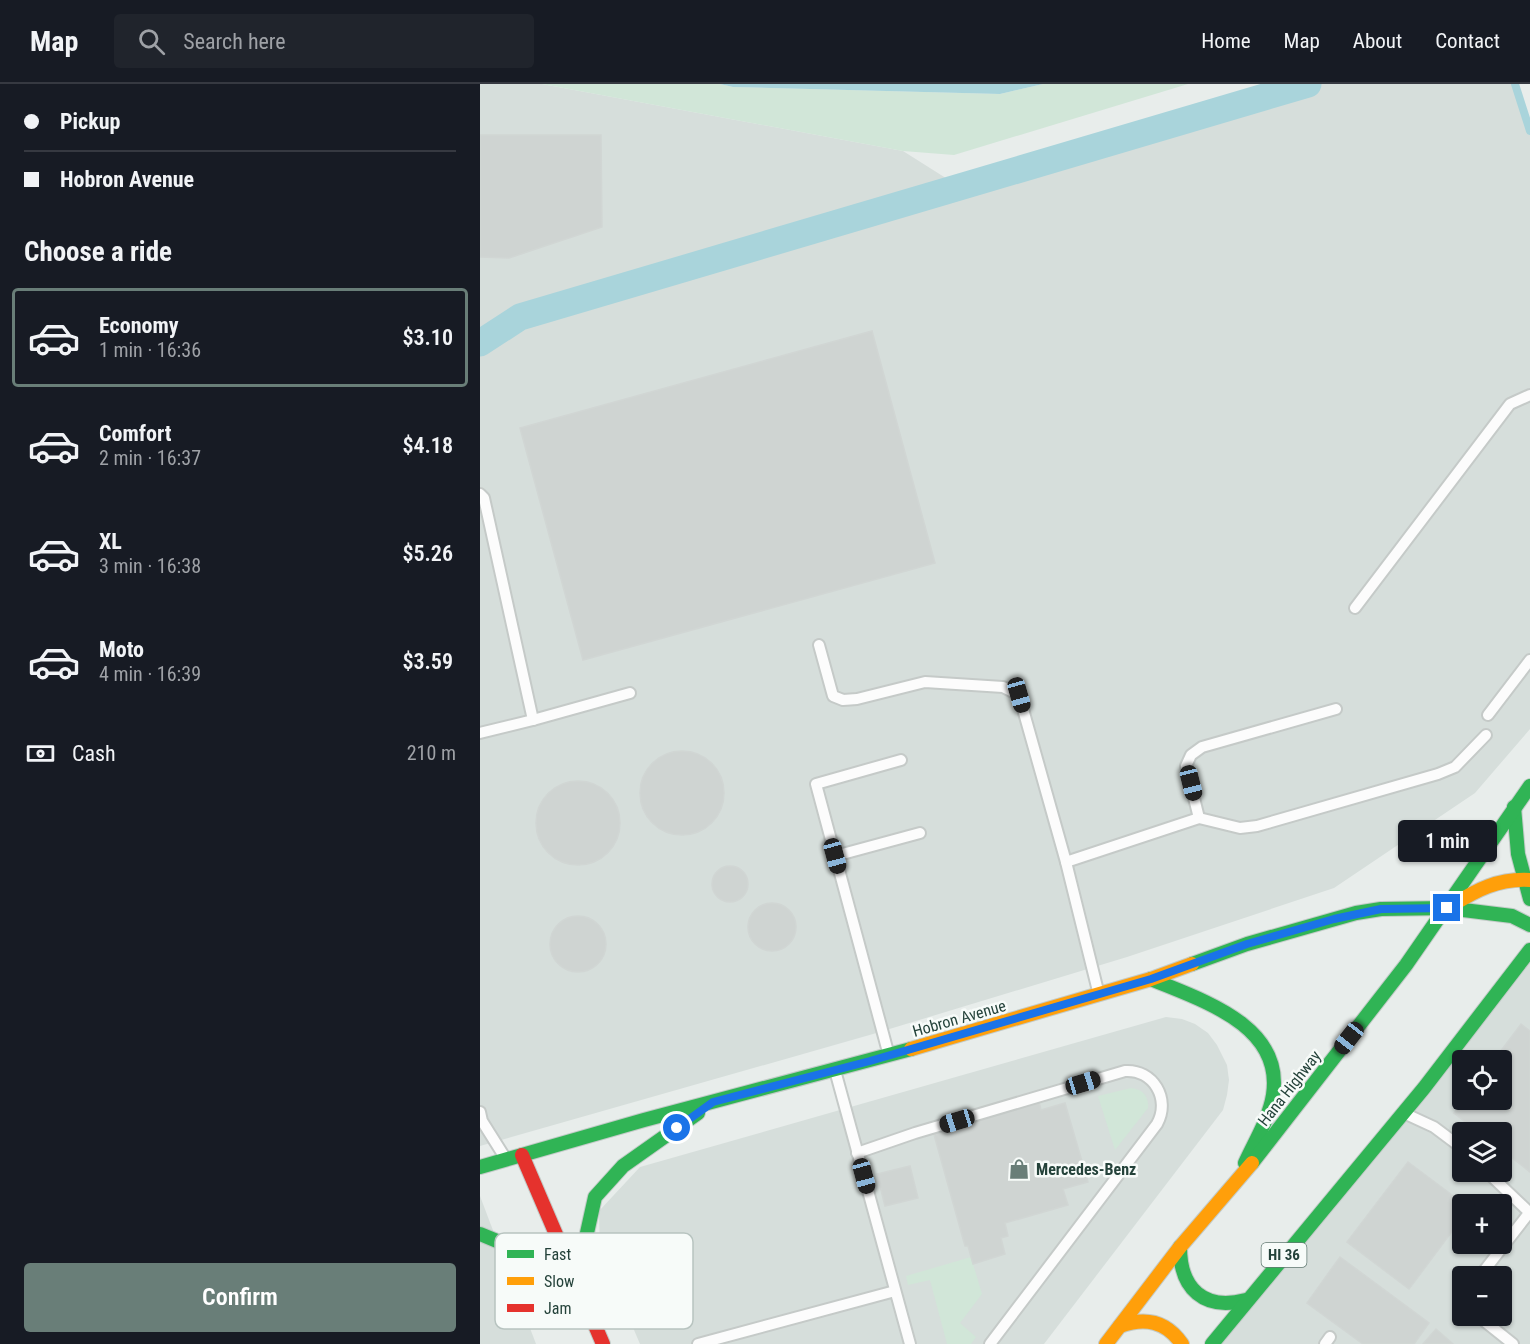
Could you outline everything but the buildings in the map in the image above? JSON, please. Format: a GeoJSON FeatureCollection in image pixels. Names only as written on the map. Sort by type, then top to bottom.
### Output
{"type":"FeatureCollection","features":[{"type":"Feature","properties":{"kind":"street","name":"Hana Highway"},"geometry":{"type":"LineString","coordinates":[[1106,1344],[1180,1247],[1237,1183],[1447,908],[1530,786]]}},
{"type":"Feature","properties":{"kind":"street"},"geometry":{"type":"LineString","coordinates":[[1514,807],[1530,899]]}},
{"type":"Feature","properties":{"kind":"street"},"geometry":{"type":"LineString","coordinates":[[1447,908],[1498,881],[1526,880]]}},
{"type":"Feature","properties":{"kind":"street","name":"Hobron Avenue"},"geometry":{"type":"LineString","coordinates":[[480,1167],[512,1161],[713,1102],[889,1055],[1151,979],[1247,944],[1356,913],[1381,909],[1447,908],[1512,916],[1530,926]]}},
{"type":"Feature","properties":{"kind":"street","name":"HI 36"},"geometry":{"type":"LineString","coordinates":[[1212,1344],[1246,1299],[1359,1167],[1501,992],[1530,950]]}},
{"type":"Feature","properties":{"kind":"street"},"geometry":{"type":"LineString","coordinates":[[1151,979],[1235,1016],[1250,1028],[1266,1052],[1272,1071],[1272,1100],[1237,1183]]}},
{"type":"Feature","properties":{"kind":"street"},"geometry":{"type":"LineString","coordinates":[[587,1233],[595,1197],[623,1166],[713,1102]]}},
{"type":"Feature","properties":{"kind":"street"},"geometry":{"type":"LineString","coordinates":[[512,1161],[550,1233]]}},
{"type":"Feature","properties":{"kind":"street"},"geometry":{"type":"LineString","coordinates":[[480,1234],[495,1240]]}},
{"type":"Feature","properties":{"kind":"street"},"geometry":{"type":"LineString","coordinates":[[1180,1247],[1181,1269],[1195,1292],[1220,1304],[1236,1303],[1246,1299]]}},
{"type":"Feature","properties":{"kind":"street"},"geometry":{"type":"LineString","coordinates":[[1120,1326],[1140,1320],[1155,1322],[1169,1329],[1182,1344]]}},
{"type":"Feature","properties":{"kind":"street"},"geometry":{"type":"LineString","coordinates":[[597,1329],[603,1344]]}},
{"type":"Feature","properties":{"kind":"lane"},"geometry":{"type":"LineString","coordinates":[[1355,608],[1510,404],[1530,395]]}},
{"type":"Feature","properties":{"kind":"lane"},"geometry":{"type":"LineString","coordinates":[[480,494],[486,509],[533,720]]}},
{"type":"Feature","properties":{"kind":"lane"},"geometry":{"type":"LineString","coordinates":[[819,645],[833,696],[843,700],[857,699],[925,682],[1003,687],[1019,695],[1066,862],[1099,994]]}},
{"type":"Feature","properties":{"kind":"lane"},"geometry":{"type":"LineString","coordinates":[[1488,715],[1530,660]]}},
{"type":"Feature","properties":{"kind":"lane"},"geometry":{"type":"LineString","coordinates":[[480,732],[630,693]]}},
{"type":"Feature","properties":{"kind":"lane"},"geometry":{"type":"LineString","coordinates":[[1199,818],[1186,766],[1191,755],[1202,747],[1336,709]]}},
{"type":"Feature","properties":{"kind":"lane"},"geometry":{"type":"LineString","coordinates":[[1066,862],[1199,818],[1240,828],[1257,826],[1438,774],[1455,767],[1486,735]]}},
{"type":"Feature","properties":{"kind":"lane"},"geometry":{"type":"LineString","coordinates":[[889,1055],[816,784],[901,760]]}},
{"type":"Feature","properties":{"kind":"lane"},"geometry":{"type":"LineString","coordinates":[[835,856],[920,833]]}},
{"type":"Feature","properties":{"kind":"lane"},"geometry":{"type":"LineString","coordinates":[[835,1070],[910,1344]]}},
{"type":"Feature","properties":{"kind":"lane"},"geometry":{"type":"LineString","coordinates":[[857,1153],[915,1133],[1125,1071],[1144,1075],[1156,1085],[1161,1096],[1162,1108],[1155,1127],[990,1344]]}},
{"type":"Feature","properties":{"kind":"lane"},"geometry":{"type":"LineString","coordinates":[[480,1112],[482,1121],[512,1161]]}},
{"type":"Feature","properties":{"kind":"lane"},"geometry":{"type":"LineString","coordinates":[[1402,1113],[1434,1127],[1452,1140]]}},
{"type":"Feature","properties":{"kind":"lane"},"geometry":{"type":"LineString","coordinates":[[1488,1266],[1530,1213],[1497,1182]]}},
{"type":"Feature","properties":{"kind":"lane"},"geometry":{"type":"LineString","coordinates":[[698,1344],[895,1291]]}},
{"type":"Feature","properties":{"kind":"lane"},"geometry":{"type":"LineString","coordinates":[[1490,1326],[1513,1344]]}},
{"type":"Feature","properties":{"kind":"shaded area"},"geometry":{"type":"Polygon","coordinates":[[[480,84],[542,84],[903,151],[960,187],[1308,84],[1515,84],[1530,131],[1530,729],[1475,793],[1334,888],[1127,957],[873,1034],[480,1146],[480,84]]]}},
{"type":"Feature","properties":{"kind":"shaded area"},"geometry":{"type":"Polygon","coordinates":[[[1530,950],[1530,1344],[1210,1344],[1530,950]]]}},
{"type":"Feature","properties":{"kind":"shaded area"},"geometry":{"type":"Polygon","coordinates":[[[1166,1017],[1182,1019],[1208,1033],[1227,1065],[1229,1080],[1223,1110],[1044,1344],[640,1344],[634,1329],[693,1329],[693,1233],[600,1233],[599,1211],[640,1167],[1166,1017]]]}},
{"type":"Feature","properties":{"kind":"shaded area"},"geometry":{"type":"Polygon","coordinates":[[[480,1196],[495,1236],[495,1329],[530,1329],[536,1344],[480,1344],[480,1196]]]}},
{"type":"Feature","properties":{"kind":"green space"},"geometry":{"type":"Polygon","coordinates":[[[542,84],[720,84],[733,87],[1000,94],[1043,84],[1188,84],[954,155],[903,151],[542,84]]]}},
{"type":"Feature","properties":{"kind":"green space"},"geometry":{"type":"Polygon","coordinates":[[[1131,1088],[1144,1094],[1148,1108],[1115,1150],[1098,1096],[1131,1088]]]}},
{"type":"Feature","properties":{"kind":"green space"},"geometry":{"type":"Polygon","coordinates":[[[971,1257],[982,1294],[960,1323],[976,1337],[971,1344],[947,1344],[930,1280],[908,1285],[906,1276],[971,1257]]]}},
{"type":"Feature","properties":{"kind":"water"},"geometry":{"type":"Polygon","coordinates":[[[720,84],[1043,84],[1000,94],[733,87],[720,84]]]}},
{"type":"Feature","properties":{"kind":"waterway"},"geometry":{"type":"LineString","coordinates":[[480,343],[520,317],[1308,84]]}},
{"type":"Feature","properties":{"kind":"waterway"},"geometry":{"type":"LineString","coordinates":[[1515,84],[1530,131]]}},
{"type":"Feature","properties":{"kind":"traffic: fast"},"geometry":{"type":"LineString","coordinates":[[1252,1163],[1406,965],[1530,786]]}},
{"type":"Feature","properties":{"kind":"traffic: fast"},"geometry":{"type":"LineString","coordinates":[[1514,807],[1518,854],[1530,899]]}},
{"type":"Feature","properties":{"kind":"traffic: fast"},"geometry":{"type":"LineString","coordinates":[[1192,964],[1247,944],[1356,913],[1381,909],[1447,908]]}},
{"type":"Feature","properties":{"kind":"traffic: fast"},"geometry":{"type":"LineString","coordinates":[[1447,908],[1512,916],[1530,925]]}},
{"type":"Feature","properties":{"kind":"traffic: fast"},"geometry":{"type":"LineString","coordinates":[[1212,1344],[1424,1088],[1530,950]]}},
{"type":"Feature","properties":{"kind":"traffic: fast"},"geometry":{"type":"LineString","coordinates":[[1151,979],[1214,1006],[1252,1033],[1266,1050],[1273,1071],[1273,1095],[1265,1121],[1245,1163]]}},
{"type":"Feature","properties":{"kind":"traffic: fast"},"geometry":{"type":"LineString","coordinates":[[480,1167],[644,1120],[911,1049]]}},
{"type":"Feature","properties":{"kind":"traffic: fast"},"geometry":{"type":"LineString","coordinates":[[587,1233],[595,1197],[623,1166],[698,1113]]}},
{"type":"Feature","properties":{"kind":"traffic: fast"},"geometry":{"type":"LineString","coordinates":[[480,1234],[495,1240]]}},
{"type":"Feature","properties":{"kind":"traffic: fast"},"geometry":{"type":"LineString","coordinates":[[1180,1247],[1184,1275],[1197,1293],[1218,1302],[1231,1303],[1246,1300]]}},
{"type":"Feature","properties":{"kind":"traffic: slow"},"geometry":{"type":"LineString","coordinates":[[1451,906],[1488,886],[1508,881],[1530,880]]}},
{"type":"Feature","properties":{"kind":"traffic: slow"},"geometry":{"type":"LineString","coordinates":[[911,1049],[1151,979],[1192,964]]}},
{"type":"Feature","properties":{"kind":"traffic: slow"},"geometry":{"type":"LineString","coordinates":[[1106,1344],[1180,1247],[1252,1163]]}},
{"type":"Feature","properties":{"kind":"traffic: slow"},"geometry":{"type":"LineString","coordinates":[[1120,1326],[1138,1322],[1154,1323],[1169,1330],[1182,1344]]}},
{"type":"Feature","properties":{"kind":"traffic: jam"},"geometry":{"type":"LineString","coordinates":[[522,1155],[555,1233]]}},
{"type":"Feature","properties":{"kind":"traffic: jam"},"geometry":{"type":"LineString","coordinates":[[597,1329],[603,1344]]}},
{"type":"Feature","properties":{"kind":"place","name":"Mercedes-Benz"},"geometry":{"type":"Point","coordinates":[1019,1169]}},
{"type":"Feature","properties":{"kind":"route"},"geometry":{"type":"LineString","coordinates":[[677,1128],[713,1102],[870,1061],[1151,979],[1192,962],[1334,919],[1381,909],[1447,908]]}}]}
